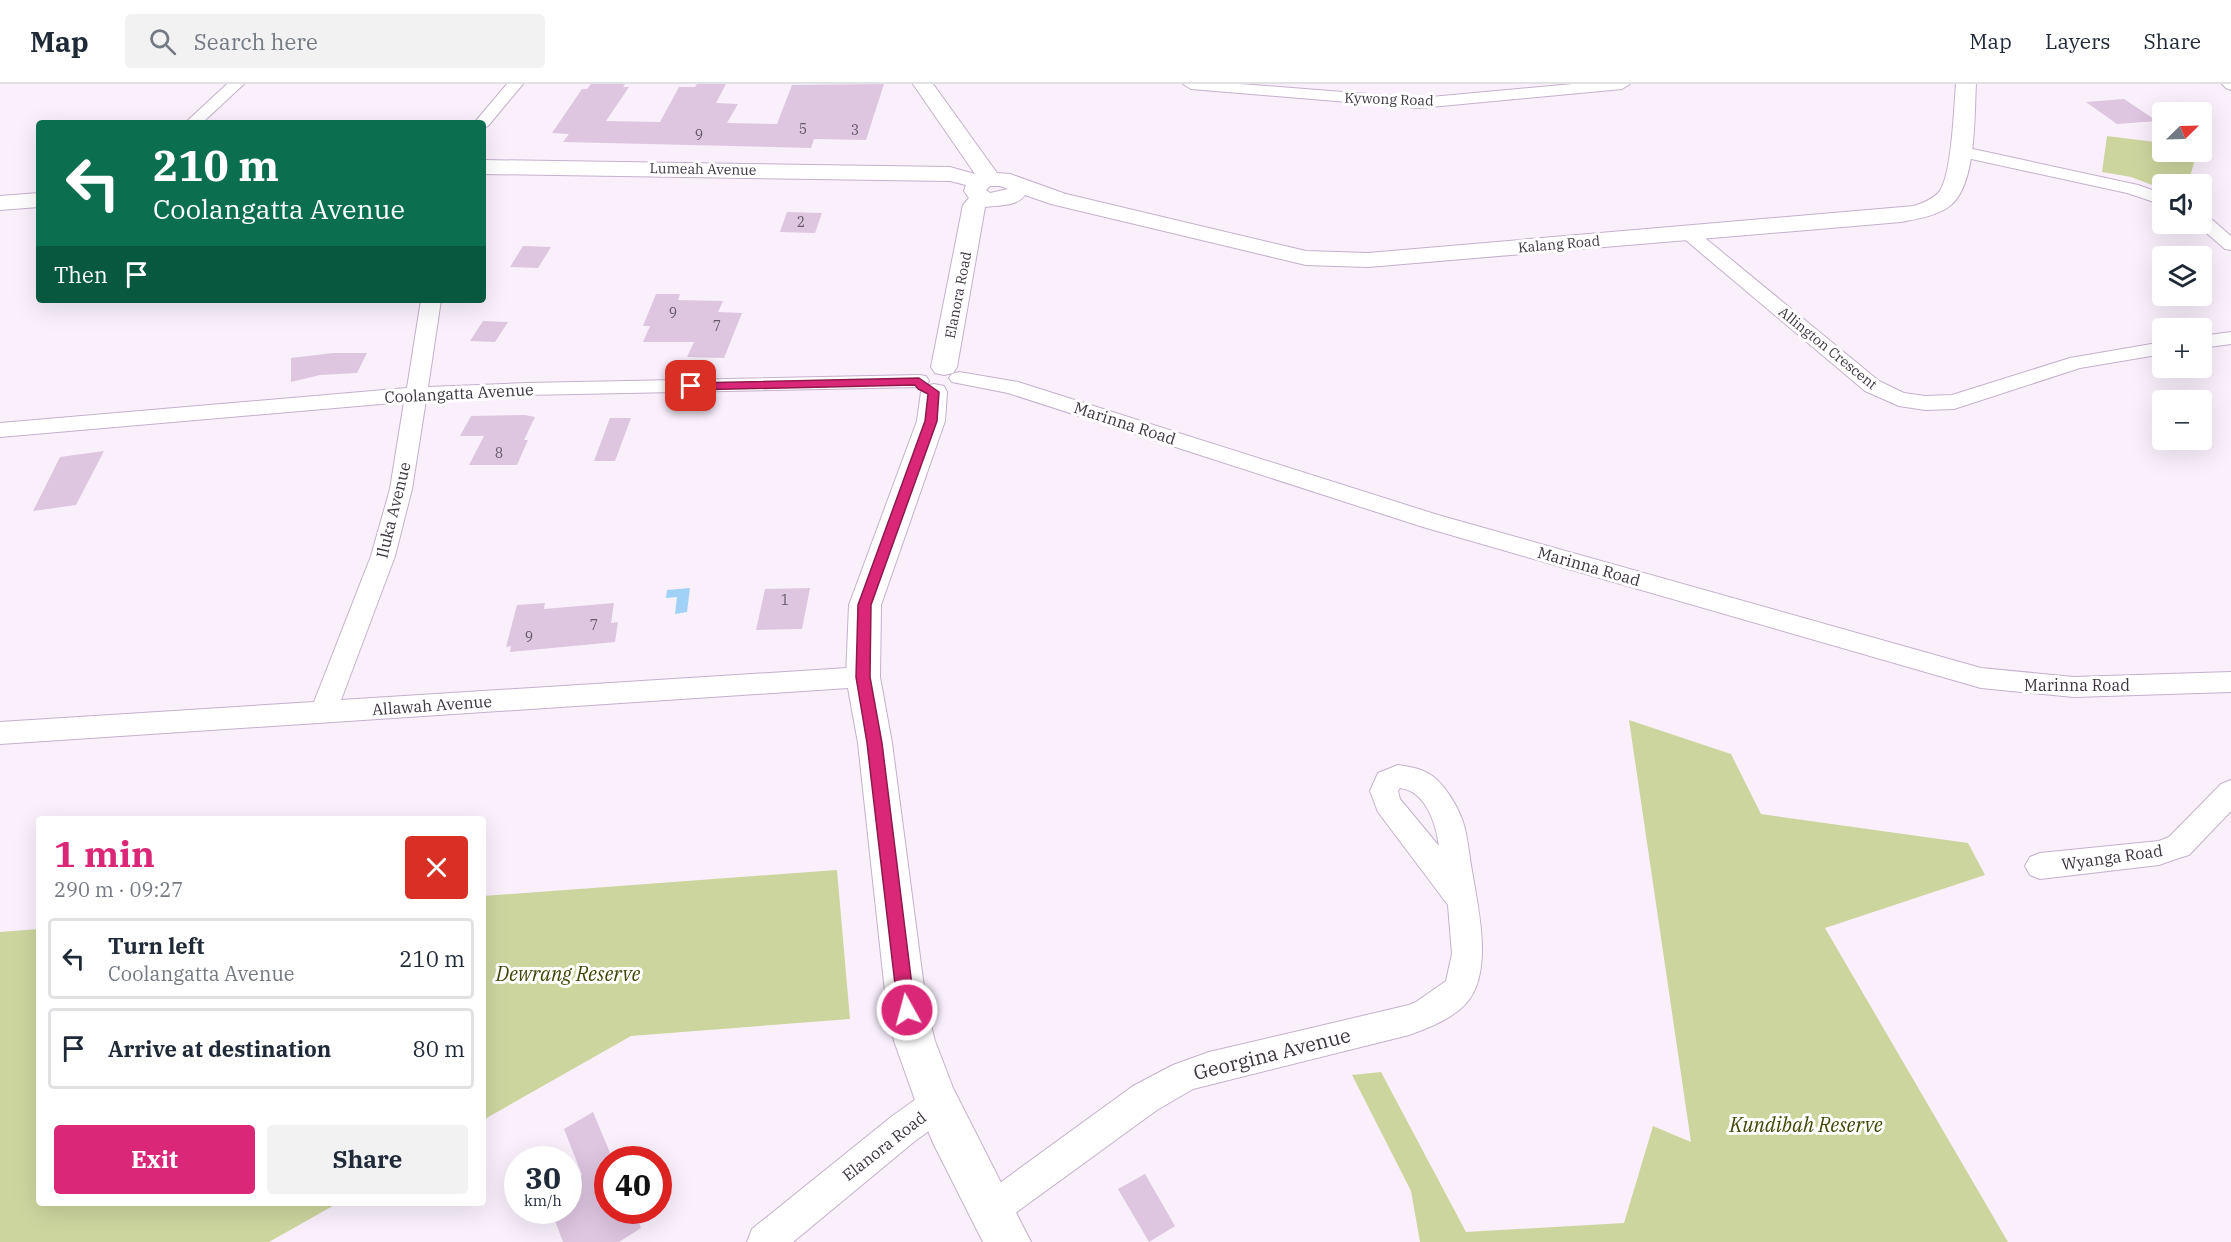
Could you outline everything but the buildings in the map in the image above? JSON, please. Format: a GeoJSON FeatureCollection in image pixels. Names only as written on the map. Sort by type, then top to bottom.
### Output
{"type":"FeatureCollection","features":[{"type":"Feature","properties":{"kind":"street"},"geometry":{"type":"LineString","coordinates":[[196,120],[236,84]]}},
{"type":"Feature","properties":{"kind":"street"},"geometry":{"type":"LineString","coordinates":[[485,120],[515,84]]}},
{"type":"Feature","properties":{"kind":"street"},"geometry":{"type":"LineString","coordinates":[[923,84],[996,189]]}},
{"type":"Feature","properties":{"kind":"street","name":"Kywong Road"},"geometry":{"type":"LineString","coordinates":[[1191,84],[1420,103],[1622,84]]}},
{"type":"Feature","properties":{"kind":"street","name":"Kalang Road"},"geometry":{"type":"LineString","coordinates":[[924,173],[962,175],[996,189],[1059,199],[1306,258],[1337,261],[1688,233],[1917,212],[1938,204],[1950,193],[1956,179],[1966,84]]}},
{"type":"Feature","properties":{"kind":"street"},"geometry":{"type":"LineString","coordinates":[[1959,151],[2132,189],[2152,196]]}},
{"type":"Feature","properties":{"kind":"street"},"geometry":{"type":"LineString","coordinates":[[924,173],[963,162],[972,153]]}},
{"type":"Feature","properties":{"kind":"street","name":"Lumeah Avenue"},"geometry":{"type":"LineString","coordinates":[[486,167],[924,173]]}},
{"type":"Feature","properties":{"kind":"street","name":"Elanora Road"},"geometry":{"type":"LineString","coordinates":[[765,1242],[903,1129],[939,1104],[912,1035],[907,1010],[875,743],[863,677],[865,605],[931,421],[972,223],[992,209],[996,189]]}},
{"type":"Feature","properties":{"kind":"street"},"geometry":{"type":"LineString","coordinates":[[0,203],[36,200]]}},
{"type":"Feature","properties":{"kind":"street"},"geometry":{"type":"LineString","coordinates":[[2212,229],[2231,245]]}},
{"type":"Feature","properties":{"kind":"street","name":"Allington Crescent"},"geometry":{"type":"LineString","coordinates":[[1688,233],[1872,387],[1899,399],[1924,403],[1954,402],[2076,362],[2152,350]]}},
{"type":"Feature","properties":{"kind":"street","name":"Iluka Avenue"},"geometry":{"type":"LineString","coordinates":[[323,712],[383,556],[402,489],[431,303]]}},
{"type":"Feature","properties":{"kind":"street"},"geometry":{"type":"LineString","coordinates":[[2212,341],[2231,338]]}},
{"type":"Feature","properties":{"kind":"street","name":"Coolangatta Avenue"},"geometry":{"type":"LineString","coordinates":[[0,430],[417,394],[526,389],[939,380]]}},
{"type":"Feature","properties":{"kind":"street","name":"Marinna Road"},"geometry":{"type":"LineString","coordinates":[[939,380],[1011,387],[1431,520],[1980,678],[2021,686],[2058,687],[2231,682]]}},
{"type":"Feature","properties":{"kind":"street","name":"Allawah Avenue"},"geometry":{"type":"LineString","coordinates":[[0,733],[863,677]]}},
{"type":"Feature","properties":{"kind":"street","name":"Wyanga Road"},"geometry":{"type":"LineString","coordinates":[[2040,866],[2159,854],[2179,846],[2231,792]]}},
{"type":"Feature","properties":{"kind":"street","name":"Georgina Avenue"},"geometry":{"type":"LineString","coordinates":[[999,1226],[1144,1098],[1185,1076],[1209,1068],[1409,1020],[1426,1014],[1443,1004],[1457,991],[1464,974],[1467,954],[1462,902]]}},
{"type":"Feature","properties":{"kind":"street"},"geometry":{"type":"LineString","coordinates":[[939,1104],[999,1226]]}},
{"type":"Feature","properties":{"kind":"green space"},"geometry":{"type":"Polygon","coordinates":[[[2107,136],[2152,142],[2152,162],[2194,162],[2191,174],[2152,174],[2152,185],[2131,177],[2102,172],[2107,136]]]}},
{"type":"Feature","properties":{"kind":"green space","name":"Kundibah Reserve"},"geometry":{"type":"Polygon","coordinates":[[[1629,720],[1731,754],[1761,814],[1968,843],[1985,875],[1825,928],[2008,1242],[1420,1242],[1411,1191],[1352,1075],[1381,1072],[1466,1232],[1624,1223],[1653,1126],[1691,1142],[1629,720]]]}},
{"type":"Feature","properties":{"kind":"green space","name":"Dewrang Reserve"},"geometry":{"type":"Polygon","coordinates":[[[837,870],[850,1019],[631,1036],[486,1118],[486,896],[837,870]]]}},
{"type":"Feature","properties":{"kind":"green space"},"geometry":{"type":"Polygon","coordinates":[[[36,929],[36,1206],[333,1206],[269,1242],[0,1242],[0,932],[36,929]]]}},
{"type":"Feature","properties":{"kind":"water"},"geometry":{"type":"Polygon","coordinates":[[[690,588],[687,612],[675,614],[677,597],[666,598],[667,590],[690,588]]]}},
{"type":"Feature","properties":{"kind":"route"},"geometry":{"type":"LineString","coordinates":[[691,386],[919,381],[926,390],[934,392],[931,421],[865,605],[863,677],[875,743],[907,1010]]}}]}
